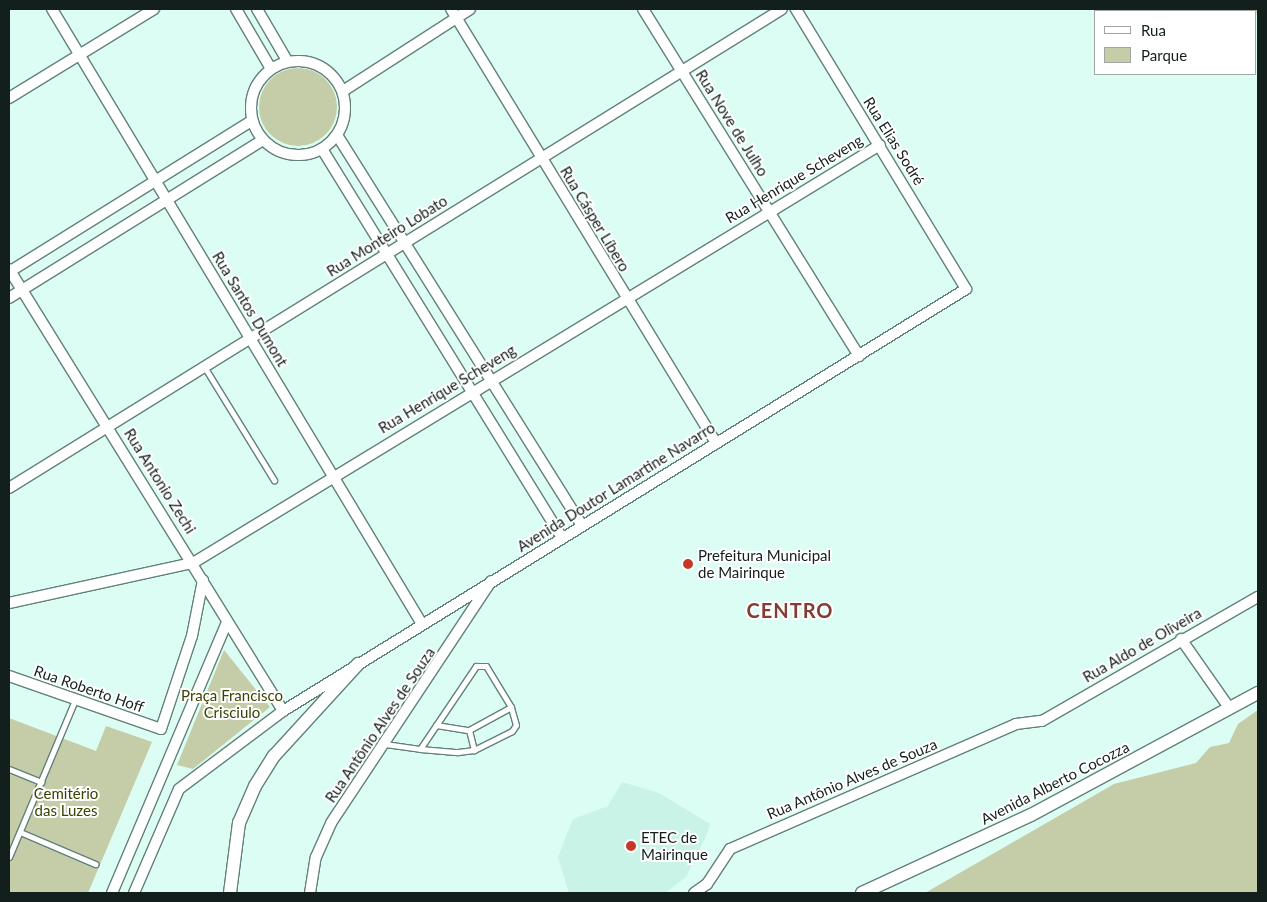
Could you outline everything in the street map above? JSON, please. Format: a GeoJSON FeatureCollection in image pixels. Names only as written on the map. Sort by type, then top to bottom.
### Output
{"type":"FeatureCollection","features":[{"type":"Feature","properties":{"kind":"street","name":"Rua Santos Dumont"},"geometry":{"type":"LineString","coordinates":[[52,9],[422,624]]}},
{"type":"Feature","properties":{"kind":"street"},"geometry":{"type":"LineString","coordinates":[[9,98],[154,9]]}},
{"type":"Feature","properties":{"kind":"street"},"geometry":{"type":"LineString","coordinates":[[236,9],[271,69]]}},
{"type":"Feature","properties":{"kind":"street"},"geometry":{"type":"LineString","coordinates":[[257,9],[288,62]]}},
{"type":"Feature","properties":{"kind":"street"},"geometry":{"type":"LineString","coordinates":[[343,91],[453,13],[470,9]]}},
{"type":"Feature","properties":{"kind":"street","name":"Rua Nove de Julho"},"geometry":{"type":"LineString","coordinates":[[643,9],[859,356]]}},
{"type":"Feature","properties":{"kind":"street","name":"Rua Monteiro Lobato"},"geometry":{"type":"LineString","coordinates":[[9,488],[109,428],[782,9]]}},
{"type":"Feature","properties":{"kind":"street","name":"Rua Elias Sodré"},"geometry":{"type":"LineString","coordinates":[[796,9],[966,290]]}},
{"type":"Feature","properties":{"kind":"street","name":"Rua Cásper Líbero"},"geometry":{"type":"LineString","coordinates":[[453,13],[716,443]]}},
{"type":"Feature","properties":{"kind":"street"},"geometry":{"type":"LineString","coordinates":[[288,62],[320,66],[343,91],[346,106],[337,135],[322,149],[291,155],[262,140],[252,121],[254,92],[271,69],[288,62]]}},
{"type":"Feature","properties":{"kind":"street"},"geometry":{"type":"LineString","coordinates":[[9,270],[252,121]]}},
{"type":"Feature","properties":{"kind":"street"},"geometry":{"type":"LineString","coordinates":[[337,135],[403,244],[582,526]]}},
{"type":"Feature","properties":{"kind":"street"},"geometry":{"type":"LineString","coordinates":[[9,298],[262,140]]}},
{"type":"Feature","properties":{"kind":"street","name":"Rua Henrique Scheveng"},"geometry":{"type":"LineString","coordinates":[[9,603],[193,563],[490,380],[880,145]]}},
{"type":"Feature","properties":{"kind":"street"},"geometry":{"type":"LineString","coordinates":[[322,149],[388,253],[562,538]]}},
{"type":"Feature","properties":{"kind":"street","name":"Rua Antonio Zechi"},"geometry":{"type":"LineString","coordinates":[[9,270],[193,563],[282,711]]}},
{"type":"Feature","properties":{"kind":"street","name":"Avenida Doutor Lamartine Navarro"},"geometry":{"type":"LineString","coordinates":[[134,893],[179,789],[282,711],[966,290]]}},
{"type":"Feature","properties":{"kind":"street","name":"Rua Roberto Hoff"},"geometry":{"type":"LineString","coordinates":[[9,676],[161,729],[192,636],[203,580]]}},
{"type":"Feature","properties":{"kind":"street","name":"Rua Antônio Alves de Souza"},"geometry":{"type":"LineString","coordinates":[[310,893],[316,857],[332,823],[491,581]]}},
{"type":"Feature","properties":{"kind":"street","name":"Rua Aldo de Oliveira"},"geometry":{"type":"LineString","coordinates":[[1042,721],[1181,639],[1258,597]]}},
{"type":"Feature","properties":{"kind":"street"},"geometry":{"type":"LineString","coordinates":[[112,893],[227,622]]}},
{"type":"Feature","properties":{"kind":"street"},"geometry":{"type":"LineString","coordinates":[[1181,639],[1230,709]]}},
{"type":"Feature","properties":{"kind":"street"},"geometry":{"type":"LineString","coordinates":[[230,893],[239,823],[255,786],[274,756],[358,664]]}},
{"type":"Feature","properties":{"kind":"street","name":"Avenida Alberto Cocozza"},"geometry":{"type":"LineString","coordinates":[[862,893],[1031,815],[1258,693]]}},
{"type":"Feature","properties":{"kind":"street","name":"Rua Antônio Alves de Souza"},"geometry":{"type":"LineString","coordinates":[[694,893],[707,884],[730,849],[1016,724],[1042,721]]}},
{"type":"Feature","properties":{"kind":"lane"},"geometry":{"type":"LineString","coordinates":[[205,368],[274,480]]}},
{"type":"Feature","properties":{"kind":"lane"},"geometry":{"type":"LineString","coordinates":[[385,744],[420,748],[474,750],[512,731],[516,725],[511,706],[482,664],[420,748]]}},
{"type":"Feature","properties":{"kind":"lane"},"geometry":{"type":"LineString","coordinates":[[9,857],[74,700]]}},
{"type":"Feature","properties":{"kind":"lane"},"geometry":{"type":"LineString","coordinates":[[436,725],[470,730],[511,706]]}},
{"type":"Feature","properties":{"kind":"lane"},"geometry":{"type":"LineString","coordinates":[[470,730],[474,750]]}},
{"type":"Feature","properties":{"kind":"lane"},"geometry":{"type":"LineString","coordinates":[[9,769],[41,782]]}},
{"type":"Feature","properties":{"kind":"lane"},"geometry":{"type":"LineString","coordinates":[[20,832],[95,864]]}},
{"type":"Feature","properties":{"kind":"shaded area","name":"ETEC de Mairinque"},"geometry":{"type":"Polygon","coordinates":[[[622,782],[659,793],[710,824],[706,836],[686,877],[665,893],[569,893],[558,857],[573,819],[608,806],[622,782]]]}},
{"type":"Feature","properties":{"kind":"green space"},"geometry":{"type":"Polygon","coordinates":[[[1152,9],[1258,9],[1258,19],[1257,10],[1152,9]]]}},
{"type":"Feature","properties":{"kind":"green space"},"geometry":{"type":"Polygon","coordinates":[[[298,68],[313,71],[325,80],[334,92],[337,107],[334,122],[325,134],[313,143],[298,146],[283,143],[271,134],[262,122],[259,107],[262,92],[271,80],[283,71],[298,68]]]}},
{"type":"Feature","properties":{"kind":"green space","name":"Praça Francisco Crisciulo"},"geometry":{"type":"Polygon","coordinates":[[[224,650],[270,707],[193,769],[177,765],[224,650]]]}},
{"type":"Feature","properties":{"kind":"green space"},"geometry":{"type":"Polygon","coordinates":[[[1258,710],[1258,893],[925,893],[1114,784],[1196,763],[1210,747],[1229,743],[1238,724],[1258,710]]]}},
{"type":"Feature","properties":{"kind":"green space","name":"Cemitério das Luzes"},"geometry":{"type":"Polygon","coordinates":[[[9,718],[96,751],[106,726],[152,742],[88,893],[9,893],[9,718]]]}},
{"type":"Feature","properties":{"kind":"place","name":"Prefeitura Municipal de Mairinque"},"geometry":{"type":"Point","coordinates":[688,564]}},
{"type":"Feature","properties":{"kind":"place","name":"ETEC de Mairinque"},"geometry":{"type":"Point","coordinates":[631,846]}},
{"type":"Feature","properties":{"kind":"district","name":"CENTRO"},"geometry":{"type":"Point","coordinates":[790,610]}}]}
